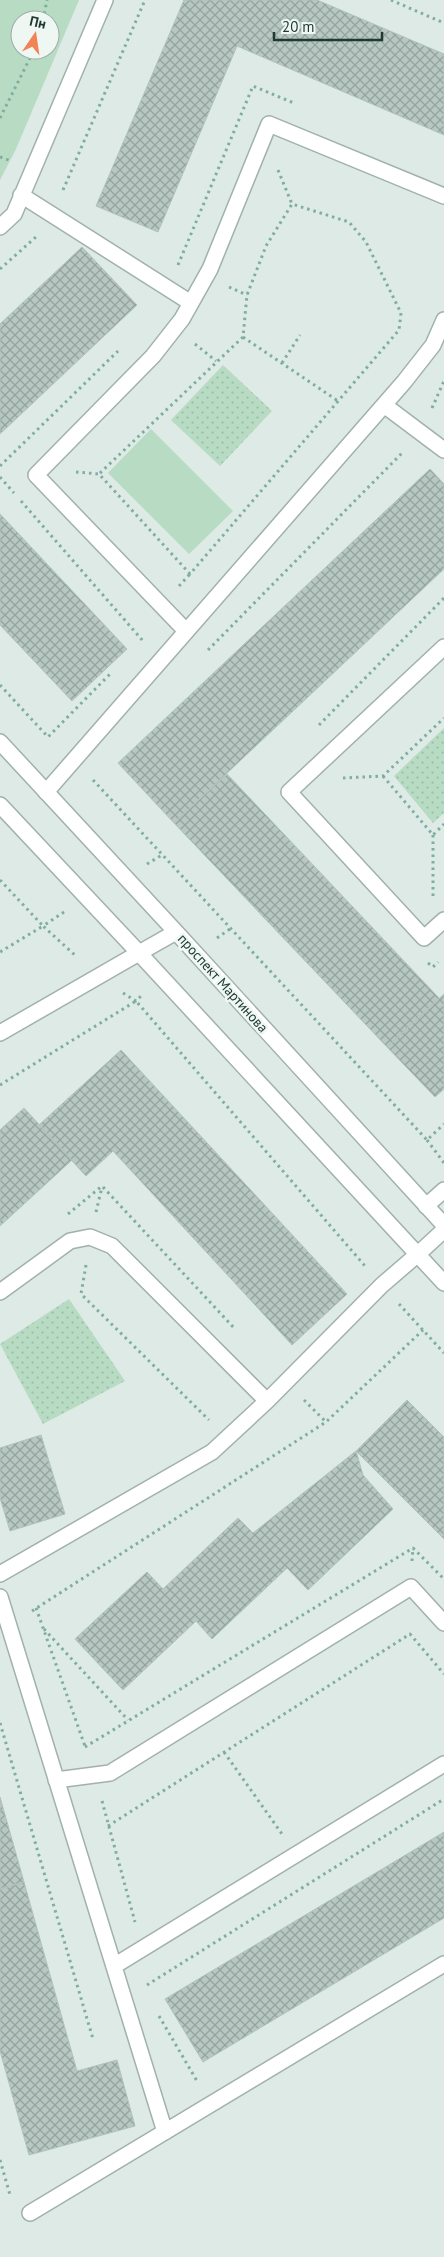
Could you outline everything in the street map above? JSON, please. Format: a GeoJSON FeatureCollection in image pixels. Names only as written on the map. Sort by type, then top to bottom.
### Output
{"type":"FeatureCollection","features":[{"type":"Feature","properties":{"kind":"street"},"geometry":{"type":"LineString","coordinates":[[0,227],[14,214],[105,0]]}},
{"type":"Feature","properties":{"kind":"street"},"geometry":{"type":"LineString","coordinates":[[186,631],[36,475],[153,356],[182,319],[210,269],[269,124],[444,196]]}},
{"type":"Feature","properties":{"kind":"street"},"geometry":{"type":"LineString","coordinates":[[21,195],[191,303]]}},
{"type":"Feature","properties":{"kind":"street"},"geometry":{"type":"LineString","coordinates":[[46,792],[384,405],[433,345],[444,320]]}},
{"type":"Feature","properties":{"kind":"street"},"geometry":{"type":"LineString","coordinates":[[384,405],[444,450]]}},
{"type":"Feature","properties":{"kind":"street"},"geometry":{"type":"LineString","coordinates":[[439,924],[424,938],[289,792],[444,647]]}},
{"type":"Feature","properties":{"kind":"street","name":"проспект Мартинова"},"geometry":{"type":"LineString","coordinates":[[0,742],[444,1225]]}},
{"type":"Feature","properties":{"kind":"street"},"geometry":{"type":"LineString","coordinates":[[0,805],[140,952],[444,1283]]}},
{"type":"Feature","properties":{"kind":"street"},"geometry":{"type":"LineString","coordinates":[[0,1033],[176,932]]}},
{"type":"Feature","properties":{"kind":"street"},"geometry":{"type":"LineString","coordinates":[[426,1206],[444,1190]]}},
{"type":"Feature","properties":{"kind":"street"},"geometry":{"type":"LineString","coordinates":[[0,1574],[212,1452],[382,1285],[444,1230]]}},
{"type":"Feature","properties":{"kind":"street"},"geometry":{"type":"LineString","coordinates":[[0,1292],[70,1241],[90,1237],[112,1246],[266,1401]]}},
{"type":"Feature","properties":{"kind":"street"},"geometry":{"type":"LineString","coordinates":[[56,1780],[110,1773],[411,1587],[444,1622]]}},
{"type":"Feature","properties":{"kind":"street"},"geometry":{"type":"LineString","coordinates":[[0,1597],[165,2132]]}},
{"type":"Feature","properties":{"kind":"street"},"geometry":{"type":"LineString","coordinates":[[114,1966],[444,1764]]}},
{"type":"Feature","properties":{"kind":"street"},"geometry":{"type":"LineString","coordinates":[[30,2213],[444,1964]]}},
{"type":"Feature","properties":{"kind":"path"},"geometry":{"type":"LineString","coordinates":[[0,269],[49,224],[145,0]]}},
{"type":"Feature","properties":{"kind":"path"},"geometry":{"type":"LineString","coordinates":[[390,0],[444,23]]}},
{"type":"Feature","properties":{"kind":"path"},"geometry":{"type":"LineString","coordinates":[[0,118],[29,60]]}},
{"type":"Feature","properties":{"kind":"path"},"geometry":{"type":"LineString","coordinates":[[292,204],[349,222],[366,242],[401,313],[399,330],[190,574],[99,474],[243,337],[247,295],[266,246],[292,204]]}},
{"type":"Feature","properties":{"kind":"path"},"geometry":{"type":"LineString","coordinates":[[282,363],[300,335]]}},
{"type":"Feature","properties":{"kind":"path"},"geometry":{"type":"LineString","coordinates":[[243,337],[338,401]]}},
{"type":"Feature","properties":{"kind":"path"},"geometry":{"type":"LineString","coordinates":[[0,477],[144,641],[137,648]]}},
{"type":"Feature","properties":{"kind":"path"},"geometry":{"type":"LineString","coordinates":[[318,725],[444,598]]}},
{"type":"Feature","properties":{"kind":"path"},"geometry":{"type":"LineString","coordinates":[[0,685],[48,737],[116,668]]}},
{"type":"Feature","properties":{"kind":"path"},"geometry":{"type":"LineString","coordinates":[[439,924],[432,835],[383,776],[444,718]]}},
{"type":"Feature","properties":{"kind":"path"},"geometry":{"type":"LineString","coordinates":[[432,835],[444,824]]}},
{"type":"Feature","properties":{"kind":"path"},"geometry":{"type":"LineString","coordinates":[[0,880],[43,926],[0,952]]}},
{"type":"Feature","properties":{"kind":"path"},"geometry":{"type":"LineString","coordinates":[[426,960],[432,968],[444,957]]}},
{"type":"Feature","properties":{"kind":"path"},"geometry":{"type":"LineString","coordinates":[[0,1085],[136,1001],[382,1285],[444,1353]]}},
{"type":"Feature","properties":{"kind":"path"},"geometry":{"type":"LineString","coordinates":[[427,1140],[444,1163]]}},
{"type":"Feature","properties":{"kind":"path"},"geometry":{"type":"LineString","coordinates":[[102,1186],[90,1237],[82,1294],[210,1422]]}},
{"type":"Feature","properties":{"kind":"path"},"geometry":{"type":"LineString","coordinates":[[9,1626],[326,1422],[423,1330]]}},
{"type":"Feature","properties":{"kind":"path"},"geometry":{"type":"LineString","coordinates":[[85,1747],[413,1548],[444,1579]]}},
{"type":"Feature","properties":{"kind":"path"},"geometry":{"type":"LineString","coordinates":[[36,1608],[95,1775],[142,1949],[142,1988],[444,1799]]}},
{"type":"Feature","properties":{"kind":"path"},"geometry":{"type":"LineString","coordinates":[[42,1626],[128,1720]]}},
{"type":"Feature","properties":{"kind":"path"},"geometry":{"type":"LineString","coordinates":[[108,1826],[410,1634],[444,1674]]}},
{"type":"Feature","properties":{"kind":"path"},"geometry":{"type":"LineString","coordinates":[[0,1723],[92,2039]]}},
{"type":"Feature","properties":{"kind":"path"},"geometry":{"type":"LineString","coordinates":[[224,1752],[282,1834]]}},
{"type":"Feature","properties":{"kind":"path"},"geometry":{"type":"LineString","coordinates":[[156,2012],[199,2084]]}},
{"type":"Feature","properties":{"kind":"green space"},"geometry":{"type":"Polygon","coordinates":[[[0,0],[79,0],[60,45],[60,10],[10,10],[10,60],[54,60],[16,149],[0,180],[0,0]]]}},
{"type":"Feature","properties":{"kind":"green space"},"geometry":{"type":"Polygon","coordinates":[[[223,365],[272,411],[220,466],[171,420],[223,365]]]}},
{"type":"Feature","properties":{"kind":"green space"},"geometry":{"type":"Polygon","coordinates":[[[151,429],[233,511],[189,554],[108,473],[151,429]]]}},
{"type":"Feature","properties":{"kind":"green space"},"geometry":{"type":"Polygon","coordinates":[[[444,728],[444,813],[433,823],[394,776],[444,728]]]}},
{"type":"Feature","properties":{"kind":"green space"},"geometry":{"type":"Polygon","coordinates":[[[69,1299],[125,1381],[43,1424],[0,1344],[69,1299]]]}},
{"type":"Feature","properties":{"kind":"building"},"geometry":{"type":"Polygon","coordinates":[[[184,0],[317,0],[444,54],[444,135],[237,46],[158,232],[96,206],[184,0]]]}},
{"type":"Feature","properties":{"kind":"building"},"geometry":{"type":"Polygon","coordinates":[[[82,247],[137,305],[0,434],[0,324],[82,247]]]}},
{"type":"Feature","properties":{"kind":"building"},"geometry":{"type":"Polygon","coordinates":[[[430,469],[444,484],[444,569],[174,823],[118,763],[430,469]]]}},
{"type":"Feature","properties":{"kind":"building"},"geometry":{"type":"Polygon","coordinates":[[[0,514],[127,649],[72,701],[0,625],[0,514]]]}},
{"type":"Feature","properties":{"kind":"building"},"geometry":{"type":"Polygon","coordinates":[[[227,774],[439,998],[387,1047],[174,823],[227,774]]]}},
{"type":"Feature","properties":{"kind":"building"},"geometry":{"type":"Polygon","coordinates":[[[444,994],[444,1089],[435,1097],[387,1047],[444,994]]]}},
{"type":"Feature","properties":{"kind":"building"},"geometry":{"type":"Polygon","coordinates":[[[121,1050],[347,1294],[292,1345],[113,1151],[86,1176],[39,1125],[121,1050]]]}},
{"type":"Feature","properties":{"kind":"building"},"geometry":{"type":"Polygon","coordinates":[[[24,1108],[72,1160],[0,1226],[0,1130],[24,1108]]]}},
{"type":"Feature","properties":{"kind":"building"},"geometry":{"type":"Polygon","coordinates":[[[407,1400],[444,1437],[444,1539],[356,1451],[407,1400]]]}},
{"type":"Feature","properties":{"kind":"building"},"geometry":{"type":"Polygon","coordinates":[[[41,1435],[65,1514],[10,1531],[0,1498],[0,1448],[41,1435]]]}},
{"type":"Feature","properties":{"kind":"building"},"geometry":{"type":"Polygon","coordinates":[[[356,1451],[363,1475],[393,1509],[308,1590],[287,1568],[212,1639],[196,1621],[123,1690],[75,1639],[147,1572],[163,1589],[238,1518],[253,1533],[356,1451]]]}},
{"type":"Feature","properties":{"kind":"building"},"geometry":{"type":"Polygon","coordinates":[[[0,1797],[24,1882],[0,1889],[0,1797]]]}},
{"type":"Feature","properties":{"kind":"building"},"geometry":{"type":"Polygon","coordinates":[[[444,1832],[444,1918],[203,2062],[165,1999],[444,1832]]]}},
{"type":"Feature","properties":{"kind":"building"},"geometry":{"type":"Polygon","coordinates":[[[24,1882],[77,2071],[117,2060],[135,2126],[29,2155],[0,2051],[0,1889],[24,1882]]]}}]}
